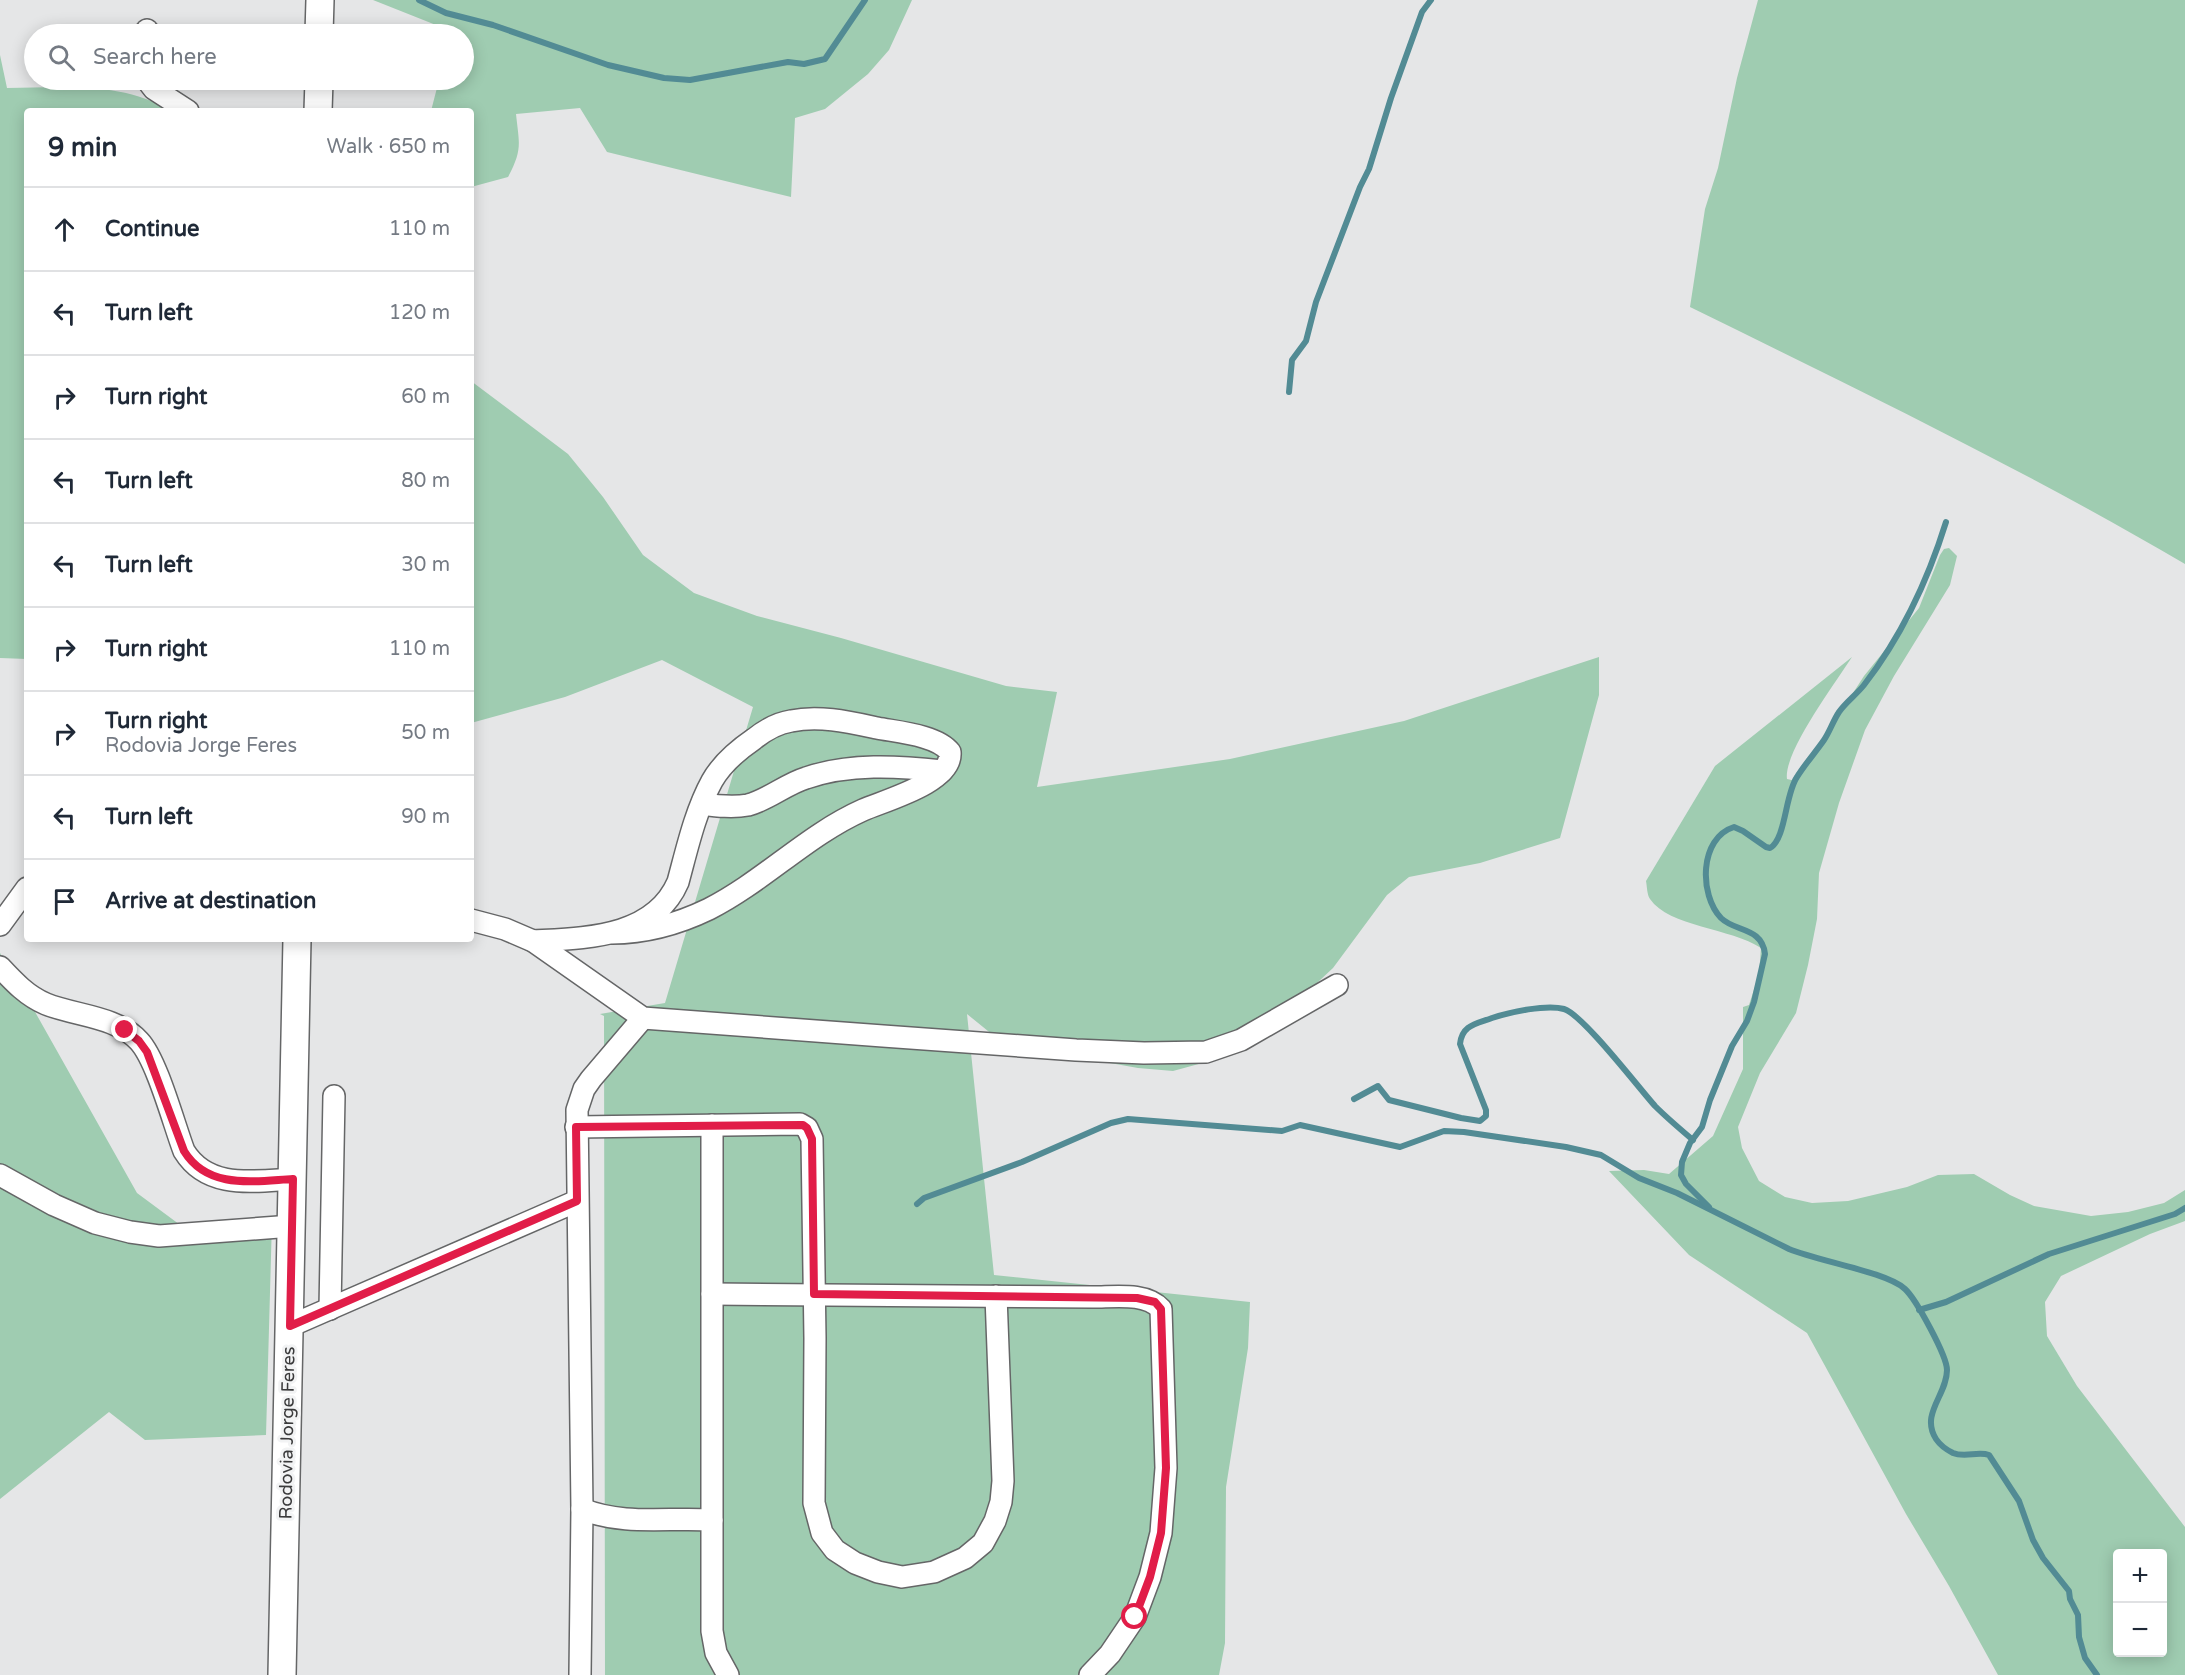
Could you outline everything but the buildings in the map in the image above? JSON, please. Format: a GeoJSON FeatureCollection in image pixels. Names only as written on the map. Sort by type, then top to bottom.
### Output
{"type":"FeatureCollection","features":[{"type":"Feature","properties":{"kind":"main road"},"geometry":{"type":"LineString","coordinates":[[319,24],[320,0]]}},
{"type":"Feature","properties":{"kind":"main road"},"geometry":{"type":"LineString","coordinates":[[318,108],[319,90]]}},
{"type":"Feature","properties":{"kind":"main road","name":"Rodovia Jorge Feres"},"geometry":{"type":"LineString","coordinates":[[282,1675],[297,942]]}},
{"type":"Feature","properties":{"kind":"street"},"geometry":{"type":"LineString","coordinates":[[156,90],[183,108]]}},
{"type":"Feature","properties":{"kind":"street"},"geometry":{"type":"LineString","coordinates":[[533,941],[629,933],[667,927],[710,909],[747,886],[829,828],[861,811],[929,782],[949,763],[950,752],[939,742],[830,720],[788,721],[758,735],[742,747],[713,779],[702,804],[678,882],[668,901],[644,919],[612,933]]}},
{"type":"Feature","properties":{"kind":"street"},"geometry":{"type":"LineString","coordinates":[[702,804],[734,807],[750,804],[805,778],[851,769],[909,768],[942,771]]}},
{"type":"Feature","properties":{"kind":"street"},"geometry":{"type":"LineString","coordinates":[[0,925],[24,892]]}},
{"type":"Feature","properties":{"kind":"street"},"geometry":{"type":"LineString","coordinates":[[474,921],[505,929],[533,941],[643,1017],[1077,1050],[1206,1052],[1241,1040],[1337,985]]}},
{"type":"Feature","properties":{"kind":"street"},"geometry":{"type":"LineString","coordinates":[[0,967],[34,998],[48,1005],[113,1024],[139,1041],[154,1068],[184,1151],[190,1161],[201,1170],[225,1180],[293,1179]]}},
{"type":"Feature","properties":{"kind":"street"},"geometry":{"type":"LineString","coordinates":[[580,1675],[582,1509],[577,1110],[584,1089],[643,1017]]}},
{"type":"Feature","properties":{"kind":"street"},"geometry":{"type":"LineString","coordinates":[[330,1309],[334,1096]]}},
{"type":"Feature","properties":{"kind":"street"},"geometry":{"type":"LineString","coordinates":[[576,1127],[800,1124],[807,1128],[812,1139],[814,1503],[822,1533],[835,1550],[855,1563],[878,1572],[902,1577],[934,1572],[964,1558],[983,1543],[996,1521],[1003,1481],[996,1296]]}},
{"type":"Feature","properties":{"kind":"street"},"geometry":{"type":"LineString","coordinates":[[712,1125],[712,1631],[716,1653],[728,1675]]}},
{"type":"Feature","properties":{"kind":"street"},"geometry":{"type":"LineString","coordinates":[[0,1175],[54,1205],[95,1223],[130,1232],[159,1236],[292,1226]]}},
{"type":"Feature","properties":{"kind":"street"},"geometry":{"type":"LineString","coordinates":[[290,1326],[577,1201]]}},
{"type":"Feature","properties":{"kind":"street"},"geometry":{"type":"LineString","coordinates":[[712,1293],[1137,1298],[1155,1302],[1161,1309],[1166,1468],[1161,1533],[1150,1577],[1135,1617],[1110,1654],[1090,1675]]}},
{"type":"Feature","properties":{"kind":"street"},"geometry":{"type":"LineString","coordinates":[[582,1509],[597,1515],[622,1520],[682,1518],[712,1520]]}},
{"type":"Feature","properties":{"kind":"green space"},"geometry":{"type":"Polygon","coordinates":[[[373,0],[912,0],[889,50],[868,74],[825,109],[795,118],[791,197],[607,152],[580,108],[516,114],[519,146],[508,177],[474,186],[474,108],[432,108],[436,90],[474,90],[474,24],[433,24],[373,0]]]}},
{"type":"Feature","properties":{"kind":"green space"},"geometry":{"type":"Polygon","coordinates":[[[1758,0],[2185,0],[2185,564],[2002,463],[1690,307],[1705,209],[1718,168],[1737,78],[1758,0]]]}},
{"type":"Feature","properties":{"kind":"green space"},"geometry":{"type":"Polygon","coordinates":[[[0,55],[7,88],[106,90],[133,95],[165,108],[24,108],[24,659],[0,658],[0,55]]]}},
{"type":"Feature","properties":{"kind":"green space"},"geometry":{"type":"Polygon","coordinates":[[[474,383],[568,454],[603,497],[643,555],[694,593],[757,616],[1006,686],[1057,692],[1037,787],[1230,759],[1404,721],[1599,657],[1599,695],[1560,838],[1480,863],[1409,877],[1387,895],[1333,968],[1303,996],[1206,1062],[1173,1071],[1138,1068],[1004,1044],[967,1014],[994,1275],[1250,1302],[1248,1348],[1226,1487],[1225,1643],[1219,1675],[605,1675],[604,1016],[600,1014],[665,1003],[753,707],[662,660],[565,697],[474,722],[474,383]]]}},
{"type":"Feature","properties":{"kind":"green space"},"geometry":{"type":"Polygon","coordinates":[[[1949,548],[1957,556],[1950,585],[1894,676],[1865,730],[1839,803],[1819,873],[1817,919],[1796,1013],[1760,1073],[1738,1127],[1742,1148],[1759,1181],[1785,1197],[1812,1203],[1848,1201],[1907,1187],[1938,1175],[1974,1174],[2034,1206],[2091,1216],[2128,1212],[2164,1203],[2185,1190],[2185,1221],[2150,1234],[2061,1276],[2045,1302],[2047,1336],[2077,1386],[2185,1527],[2185,1675],[1998,1675],[1906,1514],[1807,1333],[1689,1255],[1609,1171],[1644,1170],[1669,1174],[1713,1136],[1743,1069],[1743,1007],[1749,1005],[1759,974],[1761,948],[1734,936],[1671,916],[1650,899],[1646,881],[1715,766],[1852,657],[1793,752],[1787,779],[1796,781],[1864,676],[1919,608],[1944,549],[1949,548]]]}},
{"type":"Feature","properties":{"kind":"green space"},"geometry":{"type":"Polygon","coordinates":[[[0,953],[137,1193],[191,1233],[272,1221],[266,1435],[145,1440],[109,1412],[0,1499],[0,953]]]}},
{"type":"Feature","properties":{"kind":"waterway"},"geometry":{"type":"LineString","coordinates":[[419,0],[446,13],[493,25],[608,65],[664,78],[690,80],[788,62],[804,64],[825,59],[865,0]]}},
{"type":"Feature","properties":{"kind":"waterway"},"geometry":{"type":"LineString","coordinates":[[1289,392],[1292,360],[1306,341],[1316,302],[1369,169],[1391,98],[1422,12],[1431,0]]}},
{"type":"Feature","properties":{"kind":"waterway"},"geometry":{"type":"LineString","coordinates":[[1709,1207],[1686,1184],[1681,1175],[1682,1162],[1690,1143],[1702,1127],[1710,1100],[1732,1046],[1747,1021],[1754,1002],[1765,954],[1759,939],[1721,918],[1714,908],[1706,882],[1709,855],[1714,843],[1722,833],[1734,827],[1766,847],[1770,848],[1775,843],[1797,777],[1824,740],[1839,712],[1864,685],[1890,647],[1922,586],[1946,522]]}},
{"type":"Feature","properties":{"kind":"waterway"},"geometry":{"type":"LineString","coordinates":[[1354,1099],[1378,1086],[1389,1100],[1480,1121],[1486,1116],[1486,1110],[1460,1044],[1464,1033],[1475,1024],[1500,1016],[1528,1009],[1557,1008],[1573,1014],[1584,1024],[1655,1106],[1693,1140]]}},
{"type":"Feature","properties":{"kind":"waterway"},"geometry":{"type":"LineString","coordinates":[[917,1204],[924,1198],[1022,1162],[1111,1123],[1128,1119],[1282,1131],[1300,1125],[1400,1147],[1444,1131],[1464,1132],[1566,1147],[1601,1155],[1639,1178],[1677,1193],[1789,1249],[1883,1277],[1905,1289],[1930,1328],[1946,1363],[1946,1379],[1932,1413],[1932,1430],[1936,1439],[1953,1453],[1989,1455],[2019,1501],[2033,1540],[2043,1558],[2069,1591],[2070,1599],[2078,1615],[2079,1637],[2085,1658],[2097,1675]]}},
{"type":"Feature","properties":{"kind":"waterway"},"geometry":{"type":"LineString","coordinates":[[1919,1310],[1946,1302],[2049,1254],[2175,1214],[2185,1208]]}},
{"type":"Feature","properties":{"kind":"route"},"geometry":{"type":"LineString","coordinates":[[125,1030],[139,1041],[147,1052],[184,1151],[190,1161],[213,1177],[225,1180],[293,1179],[290,1326],[577,1201],[576,1127],[803,1125],[811,1134],[812,1139],[814,1294],[1137,1298],[1155,1302],[1161,1309],[1166,1468],[1161,1533],[1150,1577],[1135,1617]]}}]}
